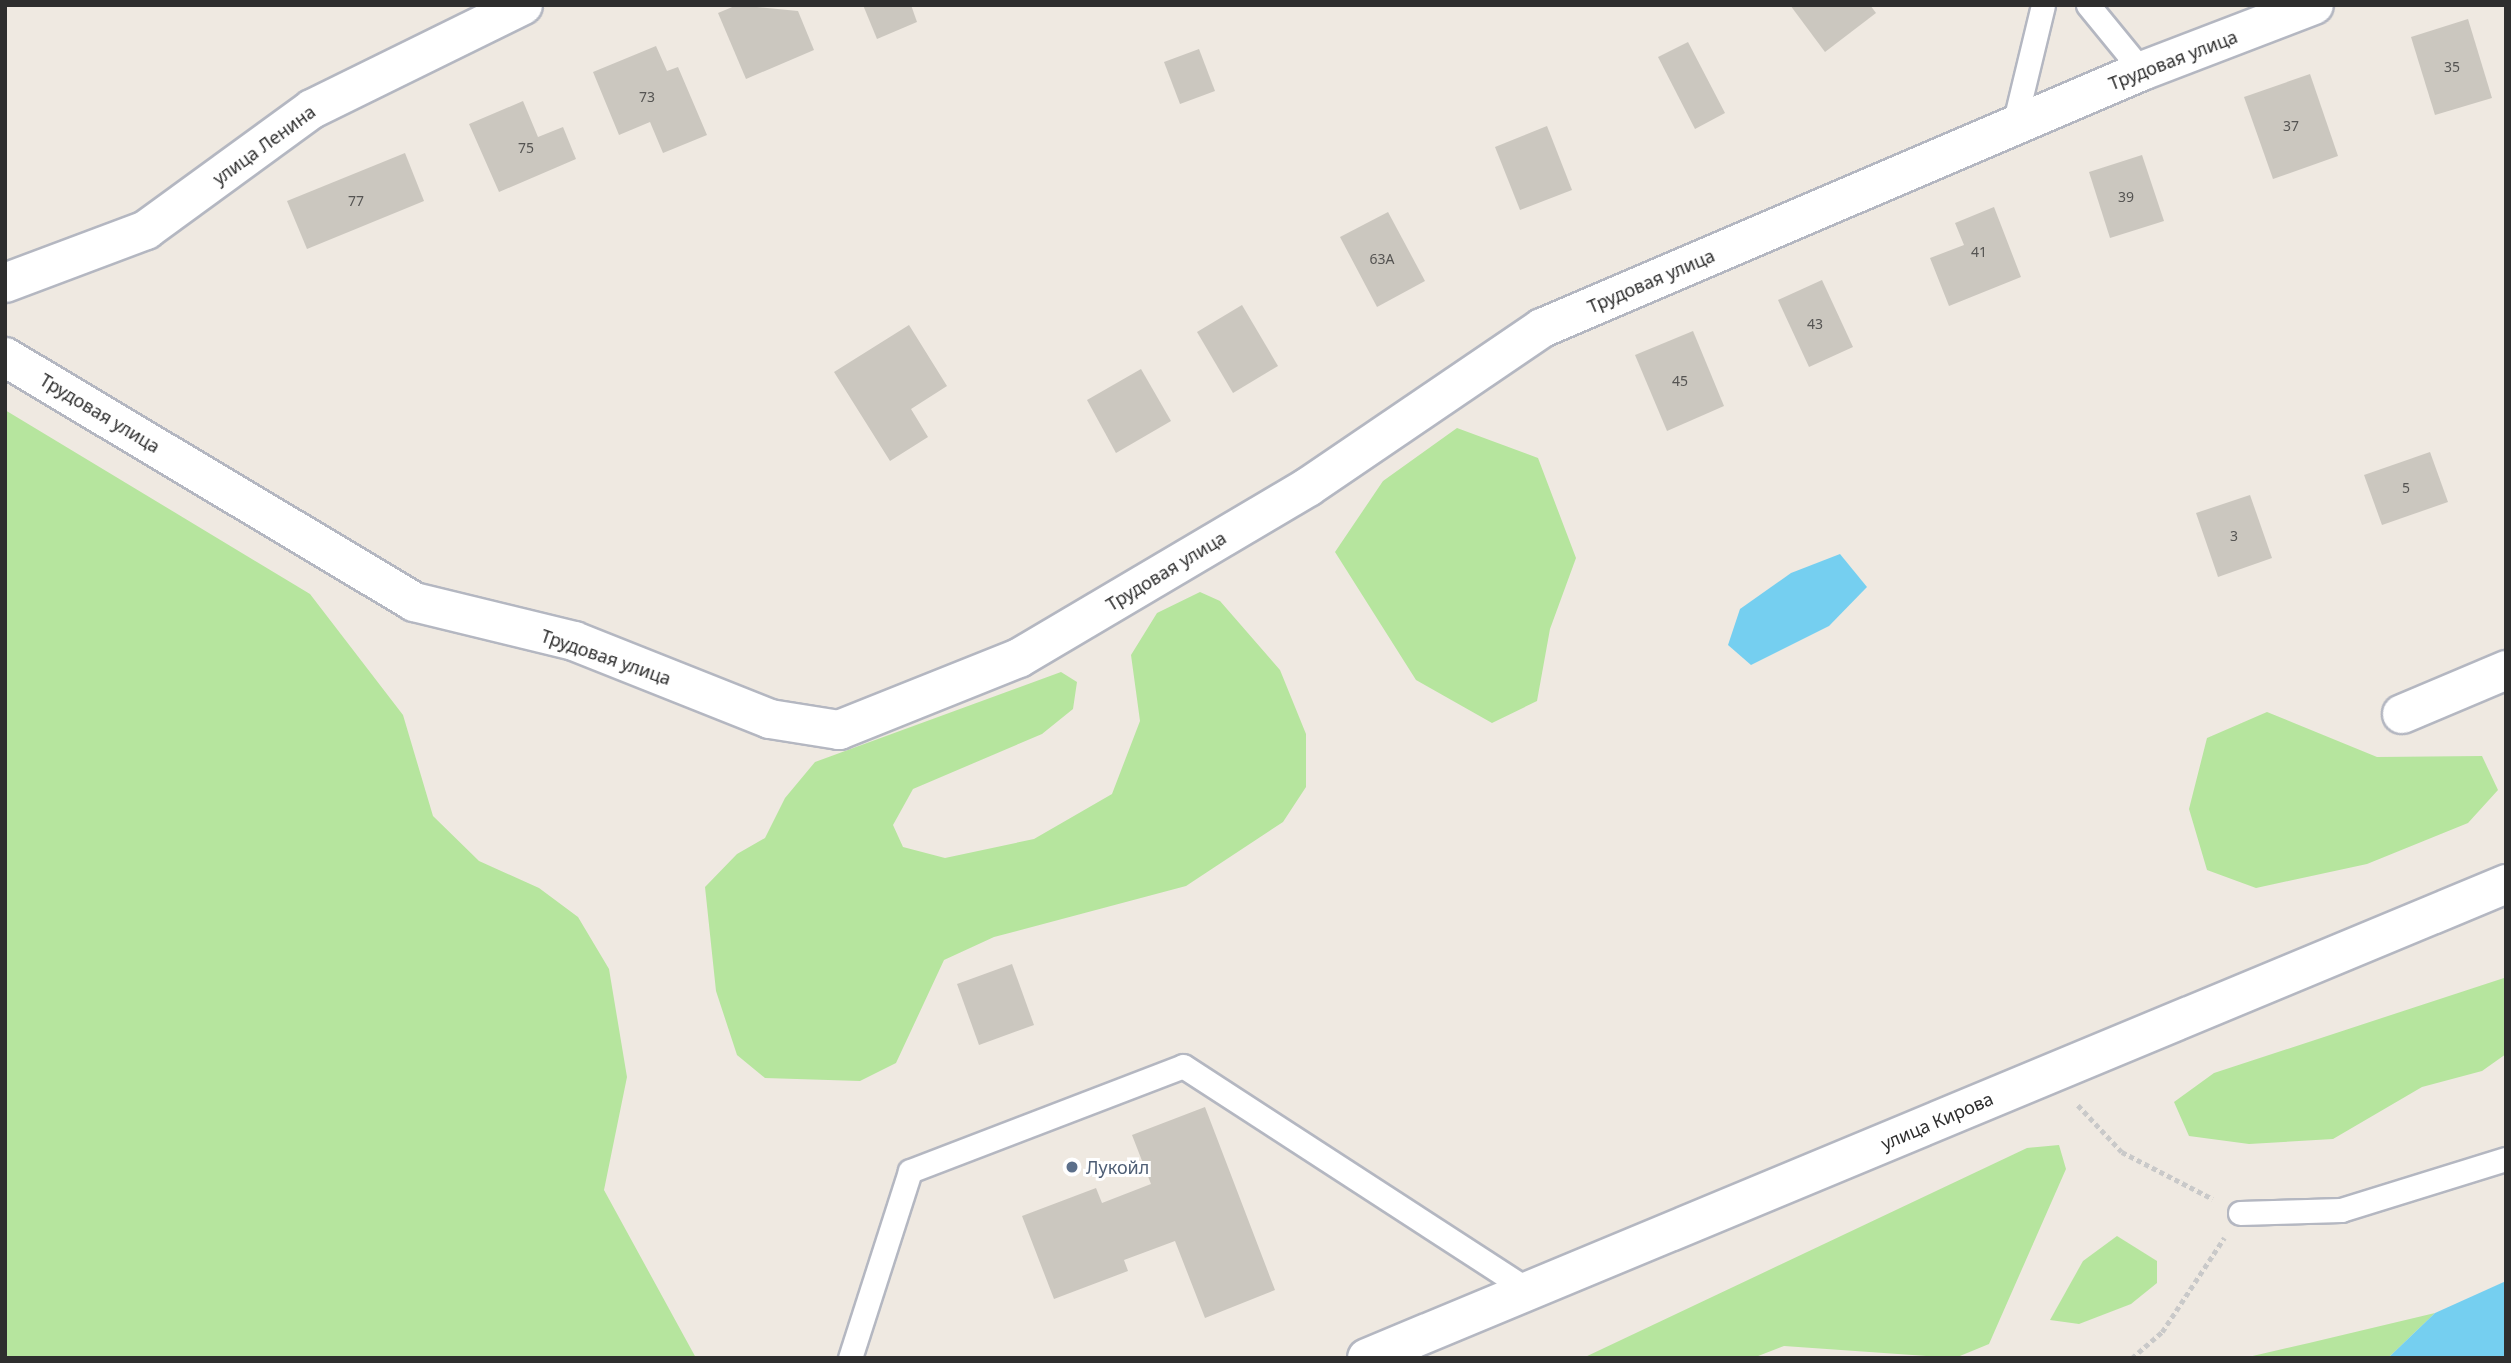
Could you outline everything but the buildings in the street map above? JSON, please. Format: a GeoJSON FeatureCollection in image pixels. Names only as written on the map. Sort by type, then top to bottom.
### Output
{"type":"FeatureCollection","features":[{"type":"Feature","properties":{"kind":"street","name":"улица Ленина"},"geometry":{"type":"LineString","coordinates":[[5,283],[146,230],[312,108],[523,5]]}},
{"type":"Feature","properties":{"kind":"street","name":"Трудовая улица"},"geometry":{"type":"LineString","coordinates":[[5,356],[414,602],[574,641],[770,719],[839,730],[1019,658],[1308,487],[1542,328],[2142,71],[2315,5]]}},
{"type":"Feature","properties":{"kind":"street"},"geometry":{"type":"LineString","coordinates":[[2402,714],[2506,670]]}},
{"type":"Feature","properties":{"kind":"street","name":"улица Кирова"},"geometry":{"type":"LineString","coordinates":[[1367,1358],[2506,884]]}},
{"type":"Feature","properties":{"kind":"lane"},"geometry":{"type":"LineString","coordinates":[[2014,125],[2043,5]]}},
{"type":"Feature","properties":{"kind":"lane"},"geometry":{"type":"LineString","coordinates":[[2088,5],[2142,71]]}},
{"type":"Feature","properties":{"kind":"lane"},"geometry":{"type":"LineString","coordinates":[[850,1358],[911,1171],[1182,1066],[1529,1292]]}},
{"type":"Feature","properties":{"kind":"lane"},"geometry":{"type":"LineString","coordinates":[[2240,1213],[2341,1210],[2506,1159]]}},
{"type":"Feature","properties":{"kind":"path"},"geometry":{"type":"LineString","coordinates":[[2049,1074],[2122,1152],[2240,1213],[2162,1332],[2132,1358]]}},
{"type":"Feature","properties":{"kind":"green space"},"geometry":{"type":"Polygon","coordinates":[[[5,410],[310,594],[403,715],[433,816],[479,861],[539,888],[578,917],[609,969],[627,1077],[604,1190],[696,1358],[5,1358],[5,410]]]}},
{"type":"Feature","properties":{"kind":"green space"},"geometry":{"type":"Polygon","coordinates":[[[1457,428],[1538,458],[1576,558],[1550,629],[1537,701],[1492,723],[1416,680],[1335,552],[1383,481],[1457,428]]]}},
{"type":"Feature","properties":{"kind":"green space"},"geometry":{"type":"Polygon","coordinates":[[[1200,592],[1220,601],[1280,670],[1306,734],[1306,787],[1283,822],[1186,886],[994,937],[944,960],[896,1063],[860,1081],[765,1078],[737,1055],[716,991],[705,887],[737,854],[765,838],[785,798],[815,762],[1061,672],[1077,682],[1073,709],[1042,734],[913,789],[893,825],[903,847],[945,858],[1034,839],[1112,794],[1140,721],[1131,655],[1157,613],[1200,592]]]}},
{"type":"Feature","properties":{"kind":"green space"},"geometry":{"type":"Polygon","coordinates":[[[2267,712],[2377,757],[2482,756],[2498,790],[2468,823],[2367,864],[2256,888],[2207,870],[2189,809],[2207,738],[2267,712]]]}},
{"type":"Feature","properties":{"kind":"green space"},"geometry":{"type":"Polygon","coordinates":[[[2504,978],[2506,1054],[2482,1071],[2422,1087],[2333,1139],[2249,1144],[2189,1136],[2174,1102],[2214,1073],[2504,978]]]}},
{"type":"Feature","properties":{"kind":"green space"},"geometry":{"type":"Polygon","coordinates":[[[2059,1145],[2066,1169],[1989,1344],[1955,1358],[1784,1346],[1753,1358],[1583,1358],[2027,1148],[2059,1145]]]}},
{"type":"Feature","properties":{"kind":"green space"},"geometry":{"type":"Polygon","coordinates":[[[2117,1236],[2157,1261],[2157,1283],[2131,1304],[2079,1324],[2050,1320],[2083,1261],[2117,1236]]]}},
{"type":"Feature","properties":{"kind":"green space"},"geometry":{"type":"Polygon","coordinates":[[[2435,1313],[2388,1358],[2244,1358],[2309,1343],[2435,1313]]]}},
{"type":"Feature","properties":{"kind":"water"},"geometry":{"type":"Polygon","coordinates":[[[1840,554],[1867,587],[1829,626],[1751,665],[1728,645],[1740,609],[1791,573],[1840,554]]]}},
{"type":"Feature","properties":{"kind":"water"},"geometry":{"type":"Polygon","coordinates":[[[2506,1281],[2506,1358],[2388,1358],[2435,1313],[2506,1281]]]}},
{"type":"Feature","properties":{"kind":"place","name":"Лукойл"},"geometry":{"type":"Point","coordinates":[1072,1167]}}]}
